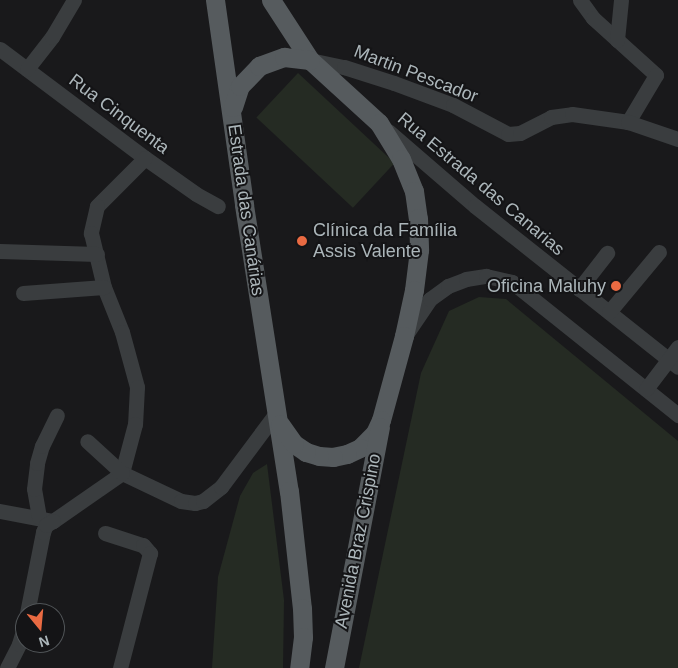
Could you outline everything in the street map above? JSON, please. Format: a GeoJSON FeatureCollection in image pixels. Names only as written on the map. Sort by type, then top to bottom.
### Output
{"type":"FeatureCollection","features":[{"type":"Feature","properties":{"kind":"main road","name":"Estrada das Canárias"},"geometry":{"type":"LineString","coordinates":[[215,0],[244,204],[278,416]]}},
{"type":"Feature","properties":{"kind":"main road"},"geometry":{"type":"LineString","coordinates":[[271,0],[310,60],[379,123],[401,158],[414,191],[418,218],[419,250],[414,290],[404,336],[383,414],[374,433],[360,448],[347,454],[333,457],[319,456],[306,452],[294,444],[285,433],[278,416]]}},
{"type":"Feature","properties":{"kind":"main road"},"geometry":{"type":"LineString","coordinates":[[232,111],[240,86],[259,66],[284,57],[310,60]]}},
{"type":"Feature","properties":{"kind":"main road","name":"Avenida Braz Crispino"},"geometry":{"type":"LineString","coordinates":[[334,668],[383,414]]}},
{"type":"Feature","properties":{"kind":"main road"},"geometry":{"type":"LineString","coordinates":[[278,416],[299,572],[303,637],[299,668]]}},
{"type":"Feature","properties":{"kind":"street"},"geometry":{"type":"LineString","coordinates":[[27,69],[52,38],[74,0]]}},
{"type":"Feature","properties":{"kind":"street"},"geometry":{"type":"LineString","coordinates":[[580,0],[593,18],[656,75],[628,122]]}},
{"type":"Feature","properties":{"kind":"street"},"geometry":{"type":"LineString","coordinates":[[617,40],[621,0]]}},
{"type":"Feature","properties":{"kind":"street","name":"Rua Cinquenta"},"geometry":{"type":"LineString","coordinates":[[0,49],[145,158],[196,194],[218,206]]}},
{"type":"Feature","properties":{"kind":"street","name":"Martin Pescador"},"geometry":{"type":"LineString","coordinates":[[310,60],[344,67],[453,105],[508,134],[520,132],[551,117],[572,114],[628,122],[678,139]]}},
{"type":"Feature","properties":{"kind":"street","name":"Rua Estrada das Canarias"},"geometry":{"type":"LineString","coordinates":[[379,123],[475,206],[673,363]]}},
{"type":"Feature","properties":{"kind":"street"},"geometry":{"type":"LineString","coordinates":[[0,510],[46,519],[122,473],[136,424],[137,388],[122,332],[104,287],[91,233],[97,206],[145,158]]}},
{"type":"Feature","properties":{"kind":"street"},"geometry":{"type":"LineString","coordinates":[[0,251],[97,254]]}},
{"type":"Feature","properties":{"kind":"street"},"geometry":{"type":"LineString","coordinates":[[609,312],[659,252]]}},
{"type":"Feature","properties":{"kind":"street"},"geometry":{"type":"LineString","coordinates":[[580,289],[608,253]]}},
{"type":"Feature","properties":{"kind":"street"},"geometry":{"type":"LineString","coordinates":[[404,336],[430,299],[448,286],[466,279],[486,276],[512,282],[678,415]]}},
{"type":"Feature","properties":{"kind":"street"},"geometry":{"type":"LineString","coordinates":[[23,294],[104,287]]}},
{"type":"Feature","properties":{"kind":"street"},"geometry":{"type":"LineString","coordinates":[[646,389],[673,363],[678,347]]}},
{"type":"Feature","properties":{"kind":"street"},"geometry":{"type":"LineString","coordinates":[[29,603],[43,532],[46,526],[46,519],[34,489],[36,470],[42,446],[57,416]]}},
{"type":"Feature","properties":{"kind":"street"},"geometry":{"type":"LineString","coordinates":[[87,441],[122,473],[181,501],[195,503],[203,501],[220,487],[278,416]]}},
{"type":"Feature","properties":{"kind":"street"},"geometry":{"type":"LineString","coordinates":[[105,533],[143,545],[150,553],[120,668]]}},
{"type":"Feature","properties":{"kind":"street"},"geometry":{"type":"LineString","coordinates":[[7,668],[15,652]]}},
{"type":"Feature","properties":{"kind":"shaded area"},"geometry":{"type":"Polygon","coordinates":[[[298,73],[395,163],[353,208],[256,118],[298,73]]]}},
{"type":"Feature","properties":{"kind":"shaded area"},"geometry":{"type":"Polygon","coordinates":[[[479,297],[506,299],[678,441],[678,668],[359,668],[421,373],[449,311],[479,297]]]}},
{"type":"Feature","properties":{"kind":"shaded area"},"geometry":{"type":"Polygon","coordinates":[[[267,464],[284,600],[283,668],[212,668],[218,577],[240,496],[253,473],[267,464]]]}},
{"type":"Feature","properties":{"kind":"place","name":"Clínica da Família Assis Valente"},"geometry":{"type":"Point","coordinates":[302,241]}},
{"type":"Feature","properties":{"kind":"place","name":"Oficina Maluhy"},"geometry":{"type":"Point","coordinates":[616,286]}}]}
